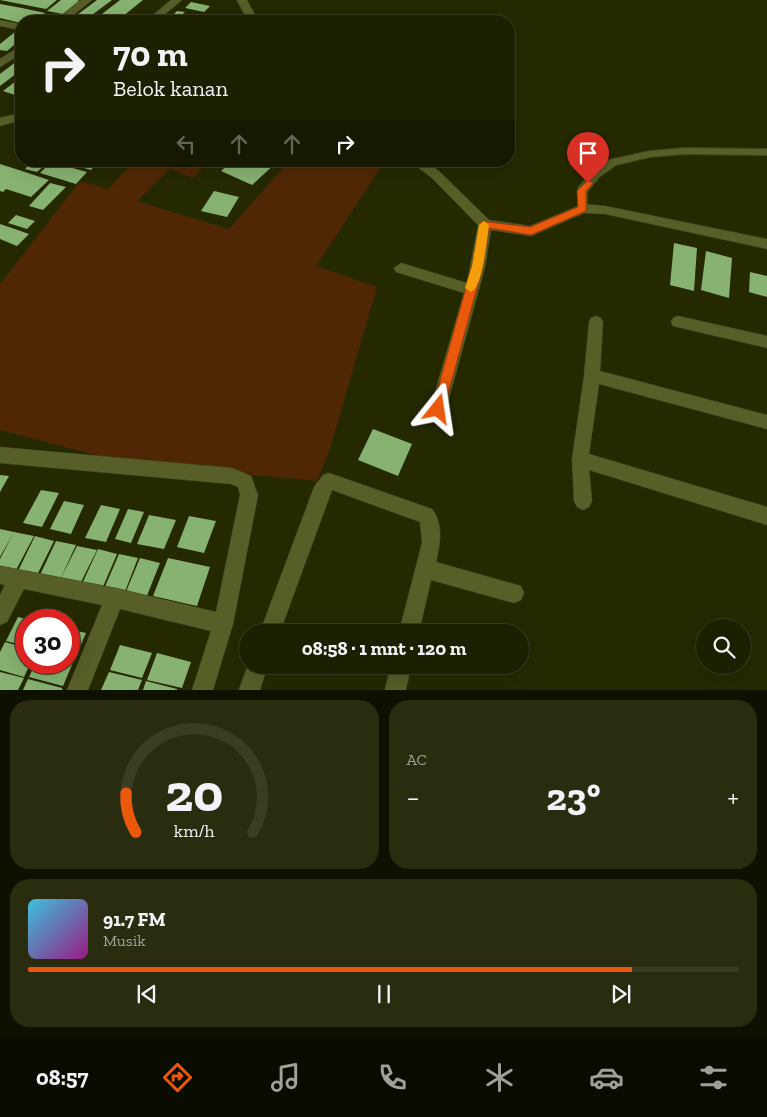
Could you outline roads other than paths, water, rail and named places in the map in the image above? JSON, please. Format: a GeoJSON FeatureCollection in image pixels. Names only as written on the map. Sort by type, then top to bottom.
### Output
{"type":"FeatureCollection","features":[{"type":"Feature","properties":{"kind":"street"},"geometry":{"type":"LineString","coordinates":[[68,15],[87,0]]}},
{"type":"Feature","properties":{"kind":"street"},"geometry":{"type":"LineString","coordinates":[[158,15],[177,0]]}},
{"type":"Feature","properties":{"kind":"street"},"geometry":{"type":"LineString","coordinates":[[242,0],[248,15]]}},
{"type":"Feature","properties":{"kind":"street"},"geometry":{"type":"LineString","coordinates":[[0,22],[15,26]]}},
{"type":"Feature","properties":{"kind":"street"},"geometry":{"type":"LineString","coordinates":[[0,64],[15,53]]}},
{"type":"Feature","properties":{"kind":"street"},"geometry":{"type":"LineString","coordinates":[[2,122],[15,118]]}},
{"type":"Feature","properties":{"kind":"street"},"geometry":{"type":"LineString","coordinates":[[2,122],[15,126]]}},
{"type":"Feature","properties":{"kind":"street"},"geometry":{"type":"LineString","coordinates":[[425,167],[436,175],[484,224],[531,231],[583,208],[605,210],[767,244]]}},
{"type":"Feature","properties":{"kind":"street"},"geometry":{"type":"LineString","coordinates":[[438,409],[470,289],[478,266],[484,224]]}},
{"type":"Feature","properties":{"kind":"street"},"geometry":{"type":"LineString","coordinates":[[401,268],[470,289]]}},
{"type":"Feature","properties":{"kind":"street"},"geometry":{"type":"LineString","coordinates":[[583,501],[580,459],[592,376],[596,322]]}},
{"type":"Feature","properties":{"kind":"street"},"geometry":{"type":"LineString","coordinates":[[678,322],[767,342]]}},
{"type":"Feature","properties":{"kind":"street"},"geometry":{"type":"LineString","coordinates":[[592,376],[767,422]]}},
{"type":"Feature","properties":{"kind":"street"},"geometry":{"type":"LineString","coordinates":[[0,455],[232,476],[244,482],[249,495],[223,624],[202,690]]}},
{"type":"Feature","properties":{"kind":"street"},"geometry":{"type":"LineString","coordinates":[[580,459],[767,516]]}},
{"type":"Feature","properties":{"kind":"street"},"geometry":{"type":"LineString","coordinates":[[273,624],[323,487],[329,481],[338,482],[426,515],[429,519],[431,533],[425,569],[411,624]]}},
{"type":"Feature","properties":{"kind":"street"},"geometry":{"type":"LineString","coordinates":[[425,569],[514,593]]}},
{"type":"Feature","properties":{"kind":"street"},"geometry":{"type":"LineString","coordinates":[[0,615],[9,577],[116,598],[223,624]]}},
{"type":"Feature","properties":{"kind":"street"},"geometry":{"type":"LineString","coordinates":[[77,690],[116,598]]}},
{"type":"Feature","properties":{"kind":"street"},"geometry":{"type":"LineString","coordinates":[[249,690],[255,674]]}},
{"type":"Feature","properties":{"kind":"street"},"geometry":{"type":"LineString","coordinates":[[395,690],[399,674]]}},
{"type":"Feature","properties":{"kind":"lane"},"geometry":{"type":"LineString","coordinates":[[583,208],[582,191],[595,175],[613,162],[650,154],[685,151],[767,152]]}}]}
